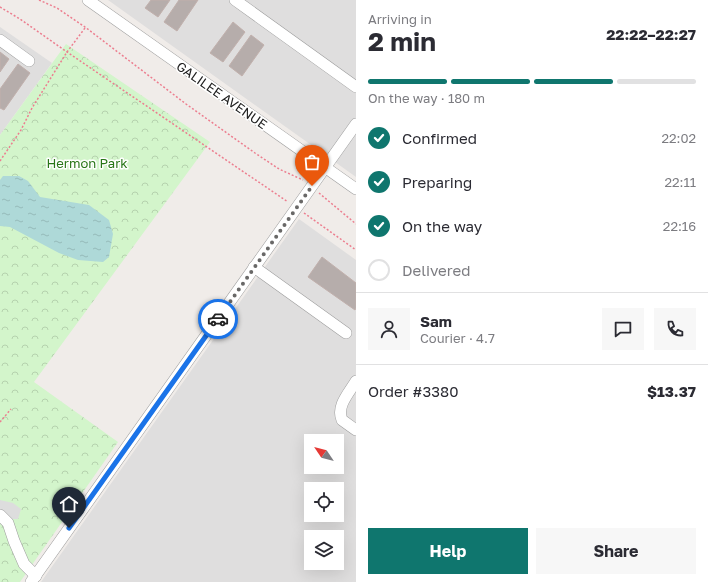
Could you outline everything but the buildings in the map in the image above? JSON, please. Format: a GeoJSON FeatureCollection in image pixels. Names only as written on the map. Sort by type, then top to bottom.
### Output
{"type":"FeatureCollection","features":[{"type":"Feature","properties":{"kind":"street","name":"GALILEE AVENUE"},"geometry":{"type":"LineString","coordinates":[[88,0],[102,4],[356,189]]}},
{"type":"Feature","properties":{"kind":"street"},"geometry":{"type":"LineString","coordinates":[[235,0],[356,87]]}},
{"type":"Feature","properties":{"kind":"street"},"geometry":{"type":"LineString","coordinates":[[0,40],[29,61]]}},
{"type":"Feature","properties":{"kind":"street"},"geometry":{"type":"LineString","coordinates":[[0,515],[8,523],[24,564],[33,579],[356,124]]}},
{"type":"Feature","properties":{"kind":"street"},"geometry":{"type":"LineString","coordinates":[[254,267],[346,333]]}},
{"type":"Feature","properties":{"kind":"street"},"geometry":{"type":"LineString","coordinates":[[356,381],[342,403],[340,409],[340,418],[356,430]]}},
{"type":"Feature","properties":{"kind":"path"},"geometry":{"type":"LineString","coordinates":[[39,0],[57,8],[85,27],[186,104],[279,169],[307,182]]}},
{"type":"Feature","properties":{"kind":"path"},"geometry":{"type":"LineString","coordinates":[[0,7],[20,19],[291,204]]}},
{"type":"Feature","properties":{"kind":"path"},"geometry":{"type":"LineString","coordinates":[[0,161],[21,130],[32,108],[67,52],[85,27]]}},
{"type":"Feature","properties":{"kind":"path"},"geometry":{"type":"LineString","coordinates":[[318,192],[356,224]]}},
{"type":"Feature","properties":{"kind":"path"},"geometry":{"type":"LineString","coordinates":[[304,213],[356,250]]}},
{"type":"Feature","properties":{"kind":"path"},"geometry":{"type":"LineString","coordinates":[[0,422],[11,409]]}},
{"type":"Feature","properties":{"kind":"shaded area"},"geometry":{"type":"Polygon","coordinates":[[[108,0],[356,0],[356,177],[108,0]]]}},
{"type":"Feature","properties":{"kind":"shaded area"},"geometry":{"type":"Polygon","coordinates":[[[0,27],[52,63],[0,135],[0,27]]]}},
{"type":"Feature","properties":{"kind":"shaded area"},"geometry":{"type":"Polygon","coordinates":[[[299,219],[356,260],[356,582],[41,582],[299,219]]]}},
{"type":"Feature","properties":{"kind":"shaded area"},"geometry":{"type":"Polygon","coordinates":[[[0,500],[13,503],[21,509],[18,519],[0,519],[0,500]]]}},
{"type":"Feature","properties":{"kind":"green space","name":"Hermon Park"},"geometry":{"type":"Polygon","coordinates":[[[66,44],[210,142],[34,382],[118,442],[20,582],[0,582],[0,135],[66,44]]]}},
{"type":"Feature","properties":{"kind":"water"},"geometry":{"type":"Polygon","coordinates":[[[3,176],[19,176],[28,181],[40,197],[89,205],[109,220],[113,234],[109,257],[103,262],[78,260],[59,253],[10,227],[0,226],[0,180],[3,176]]]}},
{"type":"Feature","properties":{"kind":"way so far"},"geometry":{"type":"LineString","coordinates":[[218,319],[312,186]]}},
{"type":"Feature","properties":{"kind":"route"},"geometry":{"type":"LineString","coordinates":[[69,528],[218,319]]}}]}
